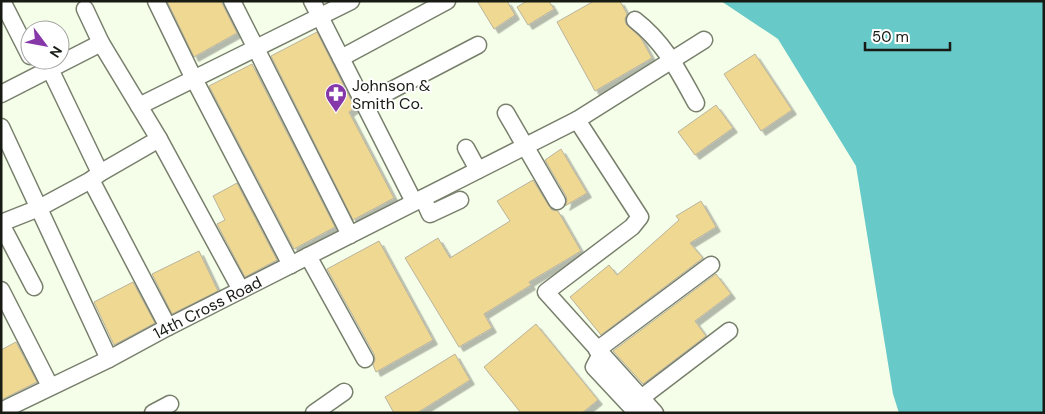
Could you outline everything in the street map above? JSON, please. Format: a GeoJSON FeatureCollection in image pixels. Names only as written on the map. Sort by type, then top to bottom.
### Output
{"type":"FeatureCollection","features":[{"type":"Feature","properties":{"kind":"street"},"geometry":{"type":"LineString","coordinates":[[2,1],[20,36]]}},
{"type":"Feature","properties":{"kind":"street"},"geometry":{"type":"LineString","coordinates":[[156,1],[194,79],[291,265]]}},
{"type":"Feature","properties":{"kind":"street"},"geometry":{"type":"LineString","coordinates":[[232,1],[350,235]]}},
{"type":"Feature","properties":{"kind":"street"},"geometry":{"type":"LineString","coordinates":[[312,1],[365,104],[419,200],[430,214],[460,200]]}},
{"type":"Feature","properties":{"kind":"street"},"geometry":{"type":"LineString","coordinates":[[139,106],[352,1]]}},
{"type":"Feature","properties":{"kind":"street"},"geometry":{"type":"LineString","coordinates":[[341,58],[447,1]]}},
{"type":"Feature","properties":{"kind":"street"},"geometry":{"type":"LineString","coordinates":[[85,9],[101,44],[160,139],[241,290]]}},
{"type":"Feature","properties":{"kind":"street"},"geometry":{"type":"LineString","coordinates":[[635,20],[657,40],[672,60],[696,103]]}},
{"type":"Feature","properties":{"kind":"street","name":"14th Cross Road"},"geometry":{"type":"LineString","coordinates":[[1,411],[109,359],[168,327],[577,120],[704,40]]}},
{"type":"Feature","properties":{"kind":"street"},"geometry":{"type":"LineString","coordinates":[[70,56],[101,44]]}},
{"type":"Feature","properties":{"kind":"street"},"geometry":{"type":"LineString","coordinates":[[365,104],[478,45]]}},
{"type":"Feature","properties":{"kind":"street"},"geometry":{"type":"LineString","coordinates":[[1,94],[38,70]]}},
{"type":"Feature","properties":{"kind":"street"},"geometry":{"type":"LineString","coordinates":[[42,70],[168,327]]}},
{"type":"Feature","properties":{"kind":"street"},"geometry":{"type":"LineString","coordinates":[[506,113],[557,202]]}},
{"type":"Feature","properties":{"kind":"street"},"geometry":{"type":"LineString","coordinates":[[577,120],[640,217],[632,227],[546,292],[599,352],[639,405],[655,413]]}},
{"type":"Feature","properties":{"kind":"street"},"geometry":{"type":"LineString","coordinates":[[1,127],[109,359]]}},
{"type":"Feature","properties":{"kind":"street"},"geometry":{"type":"LineString","coordinates":[[34,286],[1,224],[38,208],[160,139]]}},
{"type":"Feature","properties":{"kind":"street"},"geometry":{"type":"LineString","coordinates":[[466,148],[478,170]]}},
{"type":"Feature","properties":{"kind":"street"},"geometry":{"type":"LineString","coordinates":[[308,256],[365,359]]}},
{"type":"Feature","properties":{"kind":"street"},"geometry":{"type":"LineString","coordinates":[[599,352],[711,264]]}},
{"type":"Feature","properties":{"kind":"street"},"geometry":{"type":"LineString","coordinates":[[1,290],[50,386]]}},
{"type":"Feature","properties":{"kind":"street"},"geometry":{"type":"LineString","coordinates":[[639,405],[729,331]]}},
{"type":"Feature","properties":{"kind":"street"},"geometry":{"type":"LineString","coordinates":[[314,413],[344,392]]}},
{"type":"Feature","properties":{"kind":"street"},"geometry":{"type":"LineString","coordinates":[[153,413],[170,404]]}},
{"type":"Feature","properties":{"kind":"water"},"geometry":{"type":"Polygon","coordinates":[[[721,1],[1044,1],[1044,413],[899,413],[893,394],[856,166],[778,39],[721,1]]]}},
{"type":"Feature","properties":{"kind":"building"},"geometry":{"type":"Polygon","coordinates":[[[167,1],[221,1],[237,33],[194,57],[167,1]]]}},
{"type":"Feature","properties":{"kind":"building"},"geometry":{"type":"Polygon","coordinates":[[[477,1],[507,1],[515,15],[494,29],[477,1]]]}},
{"type":"Feature","properties":{"kind":"building"},"geometry":{"type":"Polygon","coordinates":[[[527,1],[549,1],[554,9],[528,25],[517,7],[527,1]]]}},
{"type":"Feature","properties":{"kind":"building"},"geometry":{"type":"Polygon","coordinates":[[[594,1],[620,1],[627,14],[626,24],[641,38],[652,58],[595,91],[557,22],[594,1]]]}},
{"type":"Feature","properties":{"kind":"building"},"geometry":{"type":"Polygon","coordinates":[[[317,32],[355,108],[349,112],[394,198],[353,220],[271,56],[317,32]]]}},
{"type":"Feature","properties":{"kind":"building"},"geometry":{"type":"Polygon","coordinates":[[[755,54],[792,110],[761,131],[724,74],[755,54]]]}},
{"type":"Feature","properties":{"kind":"building"},"geometry":{"type":"Polygon","coordinates":[[[252,64],[335,227],[294,249],[209,86],[252,64]]]}},
{"type":"Feature","properties":{"kind":"building"},"geometry":{"type":"Polygon","coordinates":[[[716,105],[733,128],[695,155],[678,132],[716,105]]]}},
{"type":"Feature","properties":{"kind":"building"},"geometry":{"type":"Polygon","coordinates":[[[561,149],[587,193],[565,206],[566,196],[545,160],[561,149]]]}},
{"type":"Feature","properties":{"kind":"building"},"geometry":{"type":"Polygon","coordinates":[[[533,180],[552,210],[558,211],[581,251],[529,282],[531,285],[484,314],[492,328],[459,347],[405,258],[438,238],[450,258],[510,221],[497,201],[533,180]]]}},
{"type":"Feature","properties":{"kind":"building"},"geometry":{"type":"Polygon","coordinates":[[[237,183],[277,260],[245,277],[217,224],[225,220],[213,196],[237,183]]]}},
{"type":"Feature","properties":{"kind":"building"},"geometry":{"type":"Polygon","coordinates":[[[701,201],[716,227],[690,243],[703,258],[601,335],[570,297],[609,265],[617,275],[679,220],[676,216],[701,201]]]}},
{"type":"Feature","properties":{"kind":"building"},"geometry":{"type":"Polygon","coordinates":[[[379,241],[433,340],[376,372],[373,365],[375,360],[374,354],[327,269],[379,241]]]}},
{"type":"Feature","properties":{"kind":"building"},"geometry":{"type":"Polygon","coordinates":[[[199,251],[218,291],[172,314],[152,274],[199,251]]]}},
{"type":"Feature","properties":{"kind":"building"},"geometry":{"type":"Polygon","coordinates":[[[716,274],[731,294],[695,321],[706,336],[643,384],[613,351],[716,274]]]}},
{"type":"Feature","properties":{"kind":"building"},"geometry":{"type":"Polygon","coordinates":[[[133,282],[155,323],[114,345],[94,302],[133,282]]]}},
{"type":"Feature","properties":{"kind":"building"},"geometry":{"type":"Polygon","coordinates":[[[536,324],[598,400],[582,413],[521,413],[484,367],[536,324]]]}},
{"type":"Feature","properties":{"kind":"building"},"geometry":{"type":"Polygon","coordinates":[[[16,342],[37,382],[1,400],[1,350],[16,342]]]}},
{"type":"Feature","properties":{"kind":"building"},"geometry":{"type":"Polygon","coordinates":[[[455,354],[470,380],[417,413],[394,413],[385,397],[455,354]]]}},
{"type":"Feature","properties":{"kind":"place","name":"Johnson & Smith Co."},"geometry":{"type":"Point","coordinates":[336,113]}}]}
